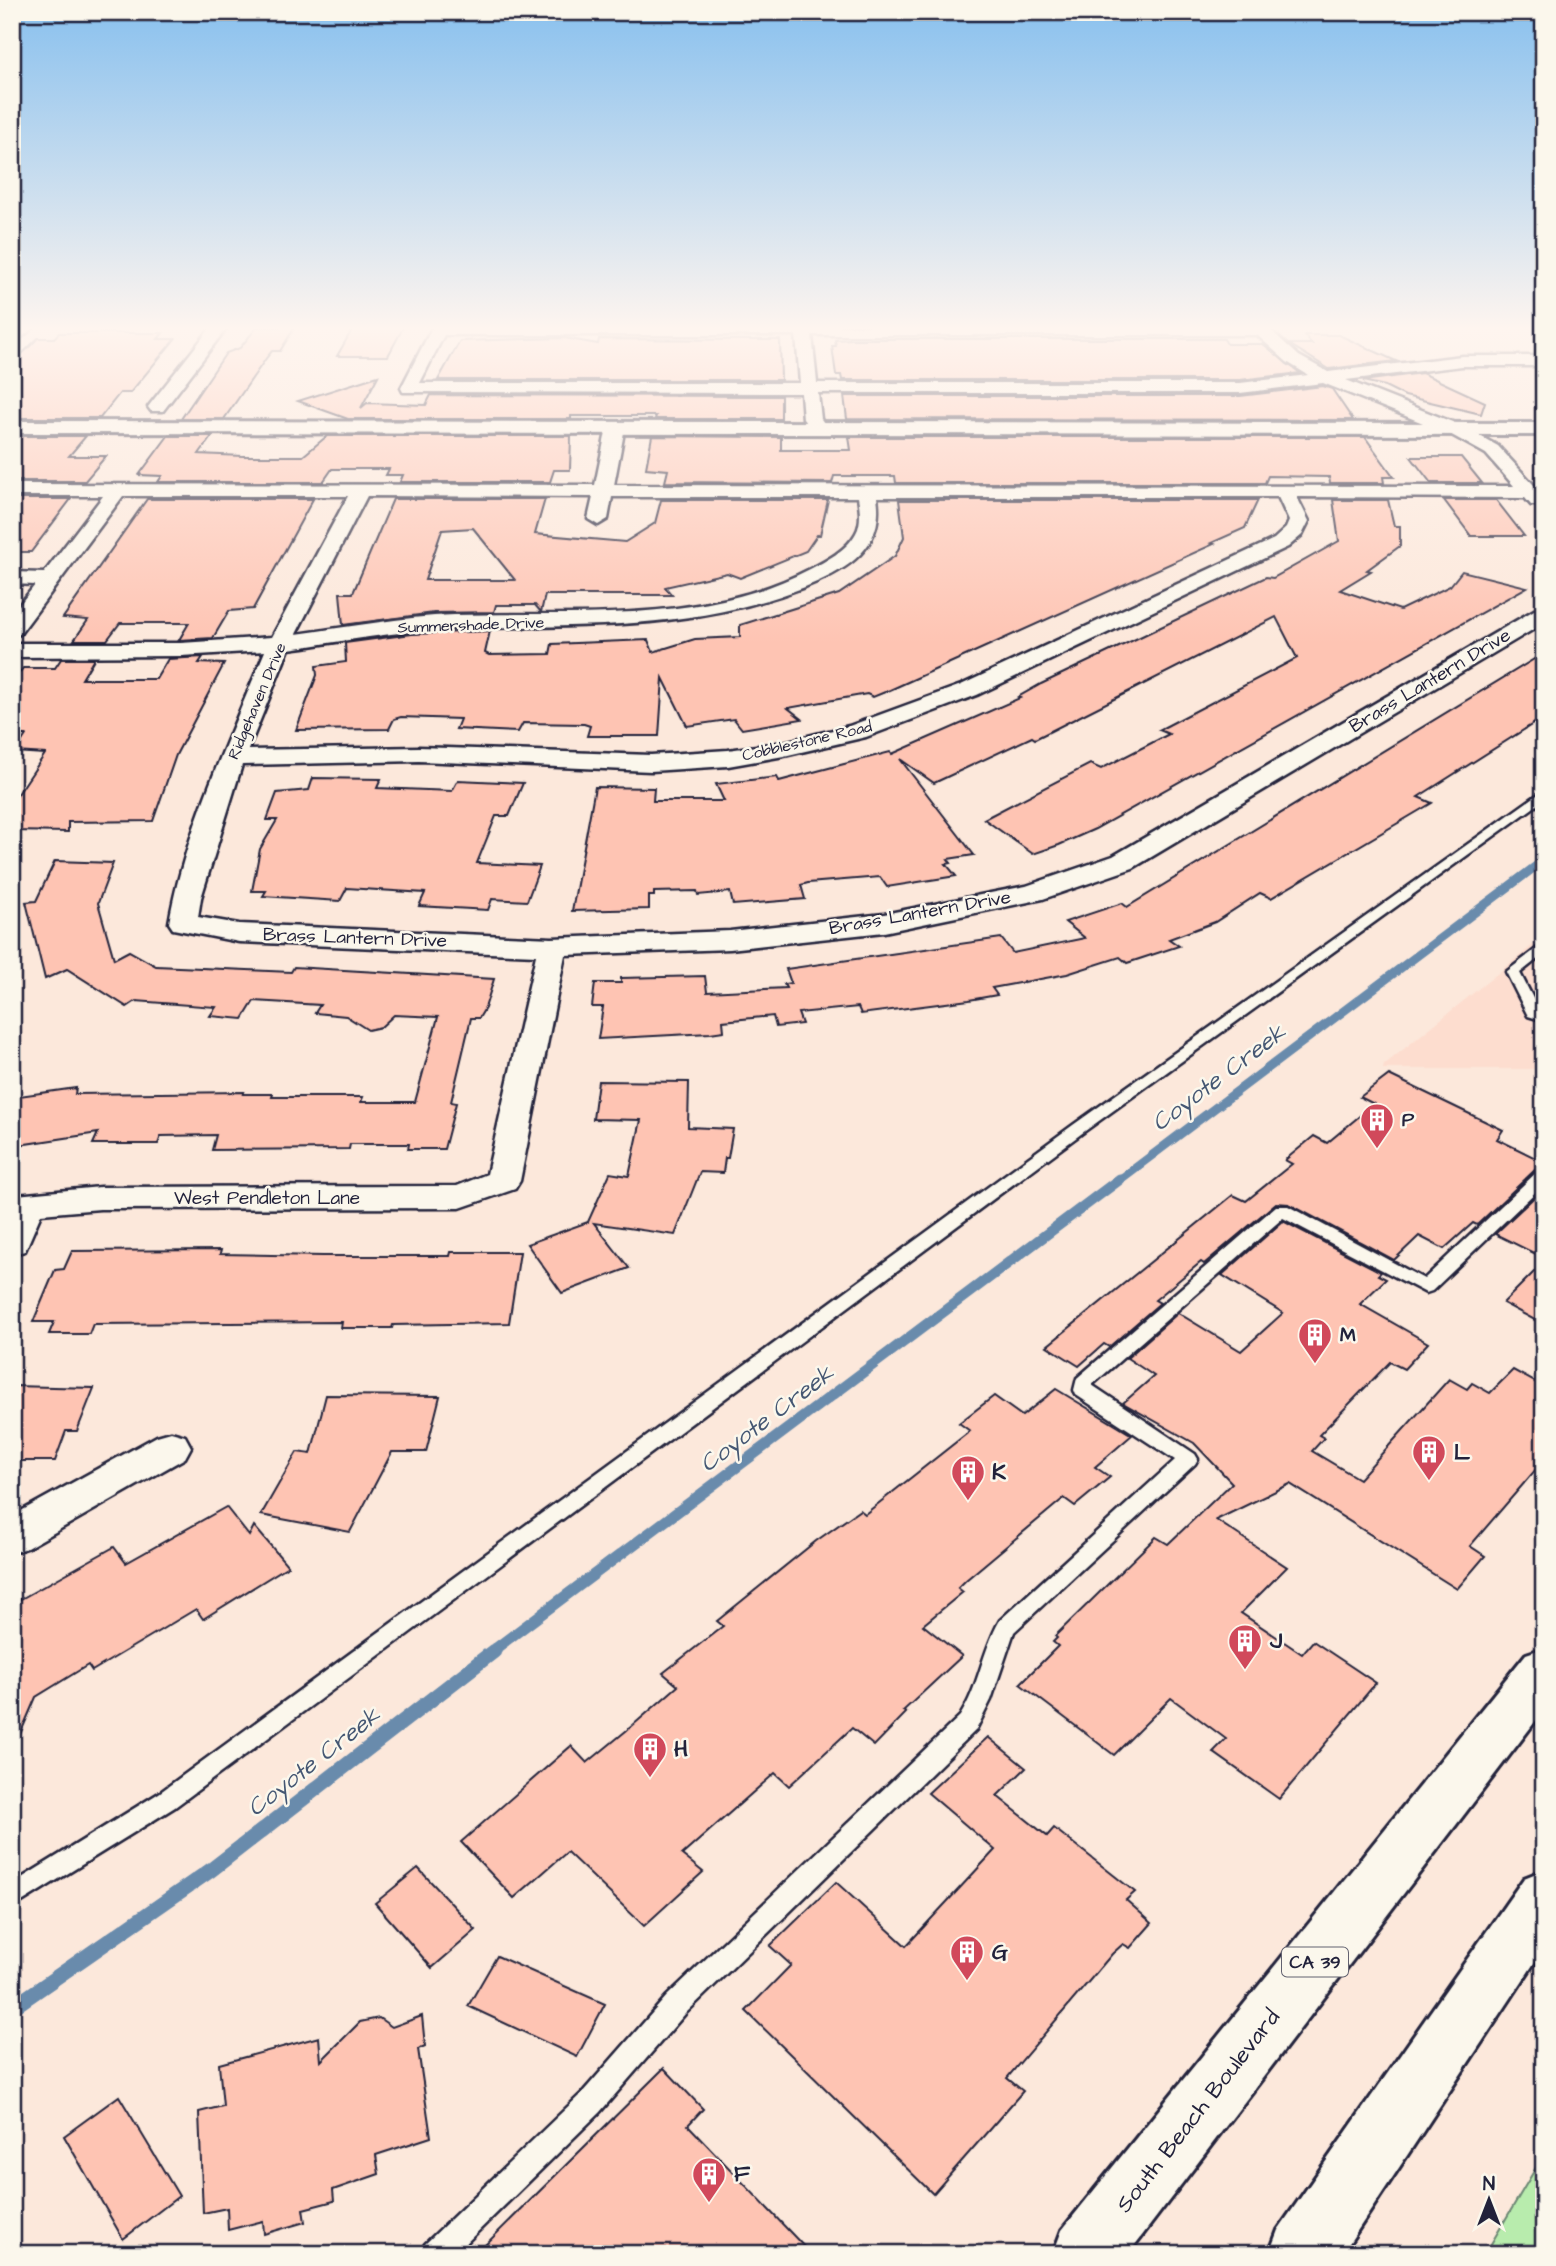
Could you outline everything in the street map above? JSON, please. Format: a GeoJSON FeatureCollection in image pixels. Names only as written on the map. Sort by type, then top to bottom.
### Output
{"type":"FeatureCollection","features":[{"type":"Feature","properties":{"kind":"main road"},"geometry":{"type":"LineString","coordinates":[[420,432],[614,434],[698,441],[1544,441]]}},
{"type":"Feature","properties":{"kind":"main road"},"geometry":{"type":"LineString","coordinates":[[12,442],[655,432]]}},
{"type":"Feature","properties":{"kind":"main road"},"geometry":{"type":"LineString","coordinates":[[698,441],[728,436],[801,435],[805,432]]}},
{"type":"Feature","properties":{"kind":"main road","name":"South Beach Boulevard"},"geometry":{"type":"LineString","coordinates":[[1086,2254],[1544,1670]]}},
{"type":"Feature","properties":{"kind":"main road"},"geometry":{"type":"LineString","coordinates":[[1302,2254],[1544,1897]]}},
{"type":"Feature","properties":{"kind":"street"},"geometry":{"type":"LineString","coordinates":[[1459,432],[1492,450],[1544,507]]}},
{"type":"Feature","properties":{"kind":"street"},"geometry":{"type":"LineString","coordinates":[[598,519],[614,434]]}},
{"type":"Feature","properties":{"kind":"street"},"geometry":{"type":"LineString","coordinates":[[12,490],[1530,492]]}},
{"type":"Feature","properties":{"kind":"street"},"geometry":{"type":"LineString","coordinates":[[12,629],[117,491]]}},
{"type":"Feature","properties":{"kind":"street","name":"Ridgehaven Drive"},"geometry":{"type":"LineString","coordinates":[[183,923],[187,898],[232,758],[280,643],[360,491]]}},
{"type":"Feature","properties":{"kind":"street","name":"Summershade Drive"},"geometry":{"type":"LineString","coordinates":[[12,650],[168,649],[280,643],[401,625],[628,620],[740,603],[794,585],[852,552],[866,536],[870,517],[867,491]]}},
{"type":"Feature","properties":{"kind":"street","name":"Cobblestone Road"},"geometry":{"type":"LineString","coordinates":[[232,758],[419,754],[651,764],[728,758],[857,732],[969,690],[1281,543],[1295,531],[1299,520],[1285,492]]}},
{"type":"Feature","properties":{"kind":"street"},"geometry":{"type":"LineString","coordinates":[[12,578],[49,579]]}},
{"type":"Feature","properties":{"kind":"street","name":"Brass Lantern Drive"},"geometry":{"type":"LineString","coordinates":[[183,923],[239,933],[552,947],[730,940],[884,923],[1033,893],[1123,862],[1544,614]]}},
{"type":"Feature","properties":{"kind":"street","name":"West Pendleton Lane"},"geometry":{"type":"LineString","coordinates":[[12,1242],[28,1203],[100,1198],[460,1197],[503,1181],[552,947]]}},
{"type":"Feature","properties":{"kind":"street"},"geometry":{"type":"LineString","coordinates":[[12,1536],[171,1447]]}},
{"type":"Feature","properties":{"kind":"lane"},"geometry":{"type":"LineString","coordinates":[[12,1897],[167,1800],[1079,1128],[1544,794]]}},
{"type":"Feature","properties":{"kind":"lane"},"geometry":{"type":"LineString","coordinates":[[1544,947],[1513,972],[1533,1013],[1544,1017]]}},
{"type":"Feature","properties":{"kind":"lane"},"geometry":{"type":"LineString","coordinates":[[435,2254],[608,2085],[644,2047],[676,2005],[963,1728],[973,1717],[992,1657],[1007,1626],[1188,1459],[1083,1390],[1083,1384],[1282,1210],[1426,1287],[1544,1175]]}},
{"type":"Feature","properties":{"kind":"shaded area"},"geometry":{"type":"Polygon","coordinates":[[[1544,936],[1544,1069],[1383,1069],[1384,1065],[1544,936]]]}},
{"type":"Feature","properties":{"kind":"green space"},"geometry":{"type":"Polygon","coordinates":[[[1544,2154],[1544,2254],[1485,2254],[1544,2154]]]}},
{"type":"Feature","properties":{"kind":"building"},"geometry":{"type":"Polygon","coordinates":[[[12,436],[86,436],[69,456],[106,456],[85,481],[12,481],[12,436]]]}},
{"type":"Feature","properties":{"kind":"building"},"geometry":{"type":"Polygon","coordinates":[[[168,436],[212,436],[199,454],[303,456],[327,436],[571,436],[570,470],[554,470],[550,482],[400,482],[403,475],[386,475],[389,469],[332,469],[323,482],[158,482],[162,476],[139,475],[168,436]]]}},
{"type":"Feature","properties":{"kind":"building"},"geometry":{"type":"Polygon","coordinates":[[[652,436],[781,437],[781,450],[851,450],[849,437],[1365,437],[1394,477],[1383,477],[1384,483],[1330,483],[1329,477],[1268,476],[1265,483],[896,483],[895,476],[834,476],[832,483],[665,482],[668,470],[646,468],[652,436]]]}},
{"type":"Feature","properties":{"kind":"building"},"geometry":{"type":"Polygon","coordinates":[[[1411,457],[1461,457],[1482,483],[1431,483],[1411,457]]]}},
{"type":"Feature","properties":{"kind":"building"},"geometry":{"type":"Polygon","coordinates":[[[12,499],[71,499],[31,552],[12,552],[12,499]]]}},
{"type":"Feature","properties":{"kind":"building"},"geometry":{"type":"Polygon","coordinates":[[[147,499],[313,499],[253,609],[229,611],[213,638],[179,640],[189,623],[120,623],[107,640],[74,640],[88,620],[63,618],[147,499]]]}},
{"type":"Feature","properties":{"kind":"building"},"geometry":{"type":"Polygon","coordinates":[[[393,499],[545,499],[535,534],[625,542],[655,523],[661,500],[828,500],[820,535],[817,535],[806,551],[740,578],[727,573],[665,587],[672,595],[545,595],[541,612],[535,605],[496,605],[494,612],[434,613],[343,625],[340,593],[353,593],[393,499]],[[473,528],[442,530],[425,580],[515,580],[473,528]]]}},
{"type":"Feature","properties":{"kind":"building"},"geometry":{"type":"Polygon","coordinates":[[[899,500],[1258,500],[1245,528],[1211,543],[1214,544],[873,697],[867,694],[788,708],[802,719],[742,729],[734,719],[687,726],[663,678],[659,736],[587,736],[590,726],[584,724],[523,723],[518,732],[456,729],[460,719],[401,717],[394,719],[389,729],[296,730],[317,675],[316,666],[346,662],[345,643],[412,634],[490,631],[485,653],[489,655],[550,654],[552,644],[648,640],[653,652],[695,639],[740,637],[740,625],[839,594],[895,556],[904,537],[899,500]]]}},
{"type":"Feature","properties":{"kind":"building"},"geometry":{"type":"Polygon","coordinates":[[[1333,500],[1388,500],[1394,526],[1400,526],[1400,546],[1367,570],[1371,571],[1340,590],[1400,610],[1450,586],[1462,571],[1527,587],[1095,829],[1033,854],[984,819],[1090,764],[1101,769],[1169,734],[1159,730],[1297,658],[1276,617],[1035,739],[1032,737],[934,783],[900,759],[974,855],[948,859],[951,863],[946,864],[956,876],[887,887],[880,877],[808,883],[801,885],[805,899],[733,905],[730,892],[698,895],[697,891],[654,892],[654,896],[649,896],[649,909],[572,911],[595,787],[654,788],[653,801],[724,801],[716,784],[777,777],[779,781],[890,752],[892,754],[1020,698],[1018,697],[1041,684],[1266,577],[1273,578],[1339,541],[1333,500]]]}},
{"type":"Feature","properties":{"kind":"building"},"geometry":{"type":"Polygon","coordinates":[[[1444,500],[1496,500],[1524,536],[1471,536],[1444,500]]]}},
{"type":"Feature","properties":{"kind":"building"},"geometry":{"type":"Polygon","coordinates":[[[1544,653],[1544,717],[1418,797],[1432,803],[1271,898],[1260,893],[1215,922],[1169,939],[1179,946],[1127,963],[1120,957],[1067,974],[992,988],[997,995],[969,1000],[861,1014],[858,1007],[798,1013],[802,1024],[776,1027],[773,1016],[723,1021],[724,1031],[710,1033],[598,1039],[603,1007],[592,1007],[595,983],[621,983],[621,978],[705,976],[707,992],[786,988],[784,984],[791,983],[786,969],[1001,938],[1013,953],[1085,938],[1065,922],[1122,903],[1127,907],[1544,653]]]}},
{"type":"Feature","properties":{"kind":"building"},"geometry":{"type":"Polygon","coordinates":[[[203,657],[199,663],[224,664],[176,755],[153,821],[68,822],[68,832],[12,831],[12,803],[45,754],[15,752],[26,735],[12,735],[12,683],[23,668],[55,668],[61,659],[94,659],[82,679],[156,679],[168,659],[203,657]]]}},
{"type":"Feature","properties":{"kind":"building"},"geometry":{"type":"Polygon","coordinates":[[[313,778],[381,779],[377,788],[452,791],[458,780],[523,783],[509,816],[496,816],[477,863],[540,866],[527,901],[492,899],[488,910],[419,906],[425,893],[347,888],[340,901],[263,896],[266,891],[252,891],[260,849],[277,820],[267,820],[277,793],[309,790],[313,778]]]}},
{"type":"Feature","properties":{"kind":"building"},"geometry":{"type":"Polygon","coordinates":[[[55,861],[113,863],[98,903],[114,959],[129,951],[156,966],[291,972],[294,967],[494,979],[485,1008],[479,1018],[471,1018],[451,1102],[456,1103],[444,1149],[408,1149],[409,1144],[350,1144],[349,1149],[212,1150],[216,1135],[161,1136],[158,1144],[93,1144],[98,1133],[12,1146],[12,1097],[76,1088],[75,1094],[244,1092],[243,1094],[273,1094],[272,1097],[363,1097],[361,1102],[415,1102],[438,1017],[394,1015],[381,1027],[368,1030],[346,1016],[315,1013],[320,1005],[254,1001],[243,1019],[210,1016],[216,1007],[136,1001],[127,1007],[67,969],[45,979],[26,902],[36,901],[55,861]]]}},
{"type":"Feature","properties":{"kind":"building"},"geometry":{"type":"Polygon","coordinates":[[[1389,1075],[1503,1130],[1497,1139],[1544,1162],[1544,1167],[1536,1169],[1477,1225],[1473,1223],[1444,1249],[1419,1236],[1394,1260],[1289,1204],[1276,1203],[1204,1264],[1201,1262],[1155,1300],[1160,1303],[1109,1347],[1104,1344],[1079,1366],[1047,1346],[1233,1195],[1246,1201],[1292,1164],[1285,1160],[1314,1136],[1327,1143],[1374,1104],[1360,1097],[1389,1075]]]}},
{"type":"Feature","properties":{"kind":"building"},"geometry":{"type":"Polygon","coordinates":[[[598,1081],[689,1082],[688,1127],[733,1129],[723,1173],[700,1172],[675,1235],[594,1223],[629,1268],[562,1293],[527,1244],[588,1222],[610,1173],[629,1176],[641,1120],[593,1119],[598,1081]]]}},
{"type":"Feature","properties":{"kind":"building"},"geometry":{"type":"Polygon","coordinates":[[[1544,1188],[1544,1258],[1495,1234],[1544,1188]]]}},
{"type":"Feature","properties":{"kind":"building"},"geometry":{"type":"Polygon","coordinates":[[[1283,1221],[1381,1272],[1378,1275],[1386,1279],[1360,1304],[1428,1343],[1404,1369],[1390,1362],[1319,1435],[1324,1438],[1312,1451],[1359,1479],[1449,1379],[1467,1389],[1472,1383],[1490,1393],[1513,1370],[1544,1387],[1544,1460],[1470,1546],[1485,1556],[1457,1589],[1290,1484],[1216,1520],[1287,1567],[1241,1613],[1302,1654],[1313,1641],[1376,1683],[1279,1799],[1213,1752],[1226,1739],[1171,1698],[1114,1755],[1020,1684],[1058,1646],[1053,1642],[1057,1638],[1055,1636],[1156,1537],[1168,1544],[1232,1483],[1194,1443],[1123,1403],[1154,1376],[1127,1358],[1178,1313],[1241,1351],[1283,1313],[1222,1275],[1283,1221]]]}},
{"type":"Feature","properties":{"kind":"building"},"geometry":{"type":"Polygon","coordinates":[[[221,1250],[220,1254],[323,1256],[450,1256],[451,1252],[520,1252],[509,1323],[393,1325],[392,1328],[341,1328],[342,1322],[93,1324],[89,1334],[49,1334],[54,1322],[33,1322],[55,1270],[64,1269],[72,1251],[221,1250]]]}},
{"type":"Feature","properties":{"kind":"building"},"geometry":{"type":"Polygon","coordinates":[[[1544,1262],[1544,1325],[1503,1303],[1544,1262]]]}},
{"type":"Feature","properties":{"kind":"building"},"geometry":{"type":"Polygon","coordinates":[[[12,1386],[94,1388],[77,1431],[66,1431],[55,1461],[12,1461],[12,1386]]]}},
{"type":"Feature","properties":{"kind":"building"},"geometry":{"type":"Polygon","coordinates":[[[1056,1389],[1132,1435],[1095,1467],[1110,1477],[1075,1506],[1064,1498],[966,1580],[958,1588],[963,1592],[923,1625],[962,1656],[903,1711],[906,1713],[874,1746],[852,1728],[789,1786],[775,1773],[682,1855],[703,1872],[644,1926],[567,1852],[514,1898],[461,1842],[571,1746],[587,1763],[632,1726],[678,1686],[663,1673],[723,1626],[717,1621],[816,1541],[860,1510],[865,1514],[970,1431],[959,1423],[994,1396],[1022,1416],[1056,1389]]]}},
{"type":"Feature","properties":{"kind":"building"},"geometry":{"type":"Polygon","coordinates":[[[326,1395],[440,1396],[426,1452],[392,1452],[350,1532],[261,1515],[297,1452],[311,1454],[326,1395]]]}},
{"type":"Feature","properties":{"kind":"building"},"geometry":{"type":"Polygon","coordinates":[[[226,1507],[249,1536],[254,1526],[288,1566],[203,1619],[196,1609],[92,1671],[88,1665],[36,1697],[12,1753],[12,1604],[114,1547],[126,1563],[226,1507]]]}},
{"type":"Feature","properties":{"kind":"building"},"geometry":{"type":"Polygon","coordinates":[[[988,1737],[1026,1768],[997,1796],[1047,1836],[1054,1828],[1135,1892],[1126,1900],[1152,1923],[1130,1948],[1123,1944],[1112,1954],[1007,2078],[1023,2091],[933,2194],[746,2011],[791,1965],[770,1946],[836,1882],[906,1946],[995,1850],[928,1793],[988,1737]]]}},
{"type":"Feature","properties":{"kind":"building"},"geometry":{"type":"Polygon","coordinates":[[[418,1868],[476,1930],[432,1968],[375,1903],[418,1868]]]}},
{"type":"Feature","properties":{"kind":"building"},"geometry":{"type":"Polygon","coordinates":[[[497,1956],[605,2004],[577,2057],[468,2006],[497,1956]]]}},
{"type":"Feature","properties":{"kind":"building"},"geometry":{"type":"Polygon","coordinates":[[[422,2016],[425,2046],[418,2049],[431,2137],[376,2155],[379,2174],[333,2190],[334,2201],[303,2209],[305,2222],[264,2234],[263,2221],[228,2230],[227,2208],[203,2213],[199,2112],[223,2106],[219,2064],[319,2037],[321,2061],[360,2022],[379,2018],[392,2027],[422,2016]]]}},
{"type":"Feature","properties":{"kind":"building"},"geometry":{"type":"Polygon","coordinates":[[[664,2068],[703,2109],[688,2125],[811,2254],[476,2254],[664,2068]]]}},
{"type":"Feature","properties":{"kind":"building"},"geometry":{"type":"Polygon","coordinates":[[[119,2096],[179,2196],[123,2239],[64,2136],[119,2096]]]}},
{"type":"Feature","properties":{"kind":"waterway","name":"Coyote Creek"},"geometry":{"type":"LineString","coordinates":[[1118,1181],[1544,860]]}},
{"type":"Feature","properties":{"kind":"waterway","name":"Coyote Creek"},"geometry":{"type":"LineString","coordinates":[[491,1652],[1120,1179]]}},
{"type":"Feature","properties":{"kind":"waterway","name":"Coyote Creek"},"geometry":{"type":"LineString","coordinates":[[12,2008],[211,1870],[494,1651]]}},
{"type":"Feature","properties":{"kind":"place","name":"P"},"geometry":{"type":"Point","coordinates":[1377,1150]}},
{"type":"Feature","properties":{"kind":"place","name":"M"},"geometry":{"type":"Point","coordinates":[1315,1365]}},
{"type":"Feature","properties":{"kind":"place","name":"L"},"geometry":{"type":"Point","coordinates":[1429,1482]}},
{"type":"Feature","properties":{"kind":"place","name":"K"},"geometry":{"type":"Point","coordinates":[968,1502]}},
{"type":"Feature","properties":{"kind":"place","name":"J"},"geometry":{"type":"Point","coordinates":[1245,1671]}},
{"type":"Feature","properties":{"kind":"place","name":"H"},"geometry":{"type":"Point","coordinates":[650,1779]}},
{"type":"Feature","properties":{"kind":"place","name":"G"},"geometry":{"type":"Point","coordinates":[967,1982]}},
{"type":"Feature","properties":{"kind":"place","name":"F"},"geometry":{"type":"Point","coordinates":[709,2204]}}]}
